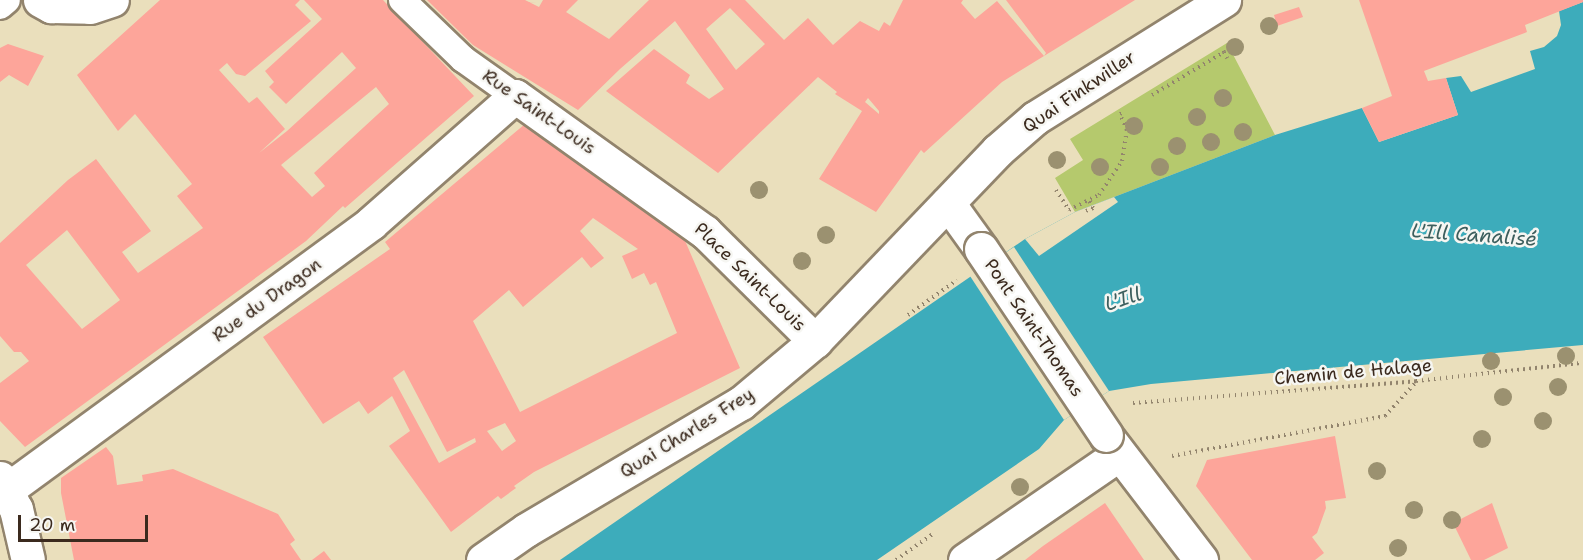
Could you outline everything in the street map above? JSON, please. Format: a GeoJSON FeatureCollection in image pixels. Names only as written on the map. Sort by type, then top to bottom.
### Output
{"type":"FeatureCollection","features":[{"type":"Feature","properties":{"kind":"street"},"geometry":{"type":"LineString","coordinates":[[40,0],[51,6],[90,7],[112,0]]}},
{"type":"Feature","properties":{"kind":"street","name":"Quai Finkwiller"},"geometry":{"type":"LineString","coordinates":[[948,203],[997,151],[1035,118],[1224,0]]}},
{"type":"Feature","properties":{"kind":"street","name":"Rue Saint-Louis"},"geometry":{"type":"LineString","coordinates":[[515,96],[684,214]]}},
{"type":"Feature","properties":{"kind":"street","name":"Rue du Dragon"},"geometry":{"type":"LineString","coordinates":[[4,483],[371,223],[515,96]]}},
{"type":"Feature","properties":{"kind":"street","name":"Pont Saint-Thomas"},"geometry":{"type":"LineString","coordinates":[[948,203],[973,262],[1201,560]]}},
{"type":"Feature","properties":{"kind":"street","name":"Quai Charles Frey"},"geometry":{"type":"LineString","coordinates":[[483,560],[526,530],[741,403],[815,340],[948,203]]}},
{"type":"Feature","properties":{"kind":"street","name":"Place Saint-Louis"},"geometry":{"type":"LineString","coordinates":[[684,214],[748,272],[815,340]]}},
{"type":"Feature","properties":{"kind":"street"},"geometry":{"type":"LineString","coordinates":[[965,560],[1113,445]]}},
{"type":"Feature","properties":{"kind":"street"},"geometry":{"type":"LineString","coordinates":[[4,483],[16,509],[28,560]]}},
{"type":"Feature","properties":{"kind":"lane"},"geometry":{"type":"LineString","coordinates":[[0,6],[7,0]]}},
{"type":"Feature","properties":{"kind":"lane","name":"Rue Saint-Louis"},"geometry":{"type":"LineString","coordinates":[[402,0],[463,59],[515,96]]}},
{"type":"Feature","properties":{"kind":"path"},"geometry":{"type":"LineString","coordinates":[[1218,42],[1227,58]]}},
{"type":"Feature","properties":{"kind":"path"},"geometry":{"type":"LineString","coordinates":[[1148,97],[1224,52]]}},
{"type":"Feature","properties":{"kind":"path"},"geometry":{"type":"LineString","coordinates":[[1056,190],[1069,210],[1099,195],[1122,161],[1127,130],[1120,114],[1130,108]]}},
{"type":"Feature","properties":{"kind":"path"},"geometry":{"type":"LineString","coordinates":[[1086,211],[1093,208],[1089,200]]}},
{"type":"Feature","properties":{"kind":"path"},"geometry":{"type":"LineString","coordinates":[[908,315],[973,262]]}},
{"type":"Feature","properties":{"kind":"path","name":"Chemin de Halage"},"geometry":{"type":"LineString","coordinates":[[1124,404],[1416,381],[1583,363]]}},
{"type":"Feature","properties":{"kind":"path"},"geometry":{"type":"LineString","coordinates":[[1182,454],[1385,416],[1416,381]]}},
{"type":"Feature","properties":{"kind":"green space"},"geometry":{"type":"Polygon","coordinates":[[[1227,43],[1275,135],[1075,212],[1055,178],[1083,160],[1070,139],[1227,43]]]}},
{"type":"Feature","properties":{"kind":"water"},"geometry":{"type":"Polygon","coordinates":[[[1583,2],[1583,345],[1151,384],[1109,391],[1064,420],[1039,449],[877,560],[560,560],[1025,239],[1075,212],[1275,135],[1362,108],[1379,142],[1458,115],[1446,78],[1461,76],[1471,92],[1535,69],[1530,51],[1544,47],[1557,36],[1561,25],[1559,11],[1583,2]]]}},
{"type":"Feature","properties":{"kind":"pier"},"geometry":{"type":"Polygon","coordinates":[[[1114,197],[1118,202],[1039,256],[1025,239],[1075,212],[1114,197]]]}},
{"type":"Feature","properties":{"kind":"pier"},"geometry":{"type":"Polygon","coordinates":[[[1014,247],[1109,391],[1064,420],[970,276],[1014,247]]]}},
{"type":"Feature","properties":{"kind":"building"},"geometry":{"type":"Polygon","coordinates":[[[160,0],[300,0],[295,5],[311,21],[245,76],[236,74],[227,63],[219,70],[249,103],[257,97],[285,129],[259,153],[287,131],[356,68],[342,52],[286,104],[269,87],[274,82],[265,71],[322,19],[304,0],[383,0],[474,96],[345,208],[343,206],[306,241],[25,447],[0,421],[0,383],[29,361],[21,352],[14,352],[0,336],[0,243],[68,180],[96,159],[151,231],[122,252],[138,273],[203,228],[177,196],[192,184],[135,114],[118,131],[77,75],[160,0]],[[376,87],[281,165],[312,197],[325,186],[314,173],[389,104],[376,87]],[[67,230],[26,265],[82,329],[120,300],[67,230]]]}},
{"type":"Feature","properties":{"kind":"building"},"geometry":{"type":"Polygon","coordinates":[[[427,0],[525,0],[539,7],[543,0],[578,0],[566,12],[609,39],[649,0],[745,0],[784,40],[808,18],[833,45],[860,21],[879,31],[884,22],[890,26],[903,0],[963,0],[961,3],[975,19],[997,1],[1044,56],[1002,82],[924,153],[921,150],[876,212],[819,179],[862,111],[835,94],[837,92],[818,77],[718,173],[606,91],[654,49],[690,75],[686,83],[709,99],[724,89],[675,21],[620,69],[578,110],[473,45],[427,0]],[[730,8],[706,29],[736,70],[765,44],[730,8]],[[868,98],[865,102],[879,114],[879,111],[868,98]]]}},
{"type":"Feature","properties":{"kind":"building"},"geometry":{"type":"Polygon","coordinates":[[[1006,0],[1135,0],[1044,56],[1046,53],[1006,0]]]}},
{"type":"Feature","properties":{"kind":"building"},"geometry":{"type":"Polygon","coordinates":[[[1359,0],[1583,0],[1583,2],[1525,25],[1527,32],[1424,71],[1428,81],[1446,78],[1458,115],[1379,142],[1362,108],[1392,96],[1359,0]]]}},
{"type":"Feature","properties":{"kind":"building"},"geometry":{"type":"Polygon","coordinates":[[[1299,7],[1303,17],[1277,26],[1274,15],[1299,7]]]}},
{"type":"Feature","properties":{"kind":"building"},"geometry":{"type":"Polygon","coordinates":[[[8,44],[44,56],[28,86],[9,75],[0,82],[0,48],[8,44]]]}},
{"type":"Feature","properties":{"kind":"building"},"geometry":{"type":"Polygon","coordinates":[[[525,124],[683,236],[740,368],[534,472],[514,486],[516,488],[501,499],[498,496],[451,532],[389,446],[410,431],[392,396],[368,414],[359,401],[323,424],[263,337],[390,249],[385,242],[525,124]],[[593,218],[580,231],[604,258],[591,268],[582,257],[523,307],[509,290],[473,321],[520,412],[677,333],[656,282],[650,285],[644,273],[632,279],[622,256],[638,249],[593,218]],[[404,370],[393,378],[439,463],[476,442],[475,438],[447,452],[404,370]],[[505,423],[487,431],[502,451],[516,441],[505,423]]]}},
{"type":"Feature","properties":{"kind":"building"},"geometry":{"type":"Polygon","coordinates":[[[1335,436],[1346,498],[1325,501],[1326,508],[1317,533],[1312,537],[1324,553],[1315,560],[1252,560],[1196,486],[1207,460],[1335,436]]]}},
{"type":"Feature","properties":{"kind":"building"},"geometry":{"type":"Polygon","coordinates":[[[106,447],[113,456],[117,485],[143,481],[142,475],[173,469],[278,514],[295,540],[290,544],[301,560],[74,560],[61,493],[61,478],[106,447]]]}},
{"type":"Feature","properties":{"kind":"building"},"geometry":{"type":"Polygon","coordinates":[[[1105,503],[1144,560],[1025,560],[1043,546],[1105,503]]]}},
{"type":"Feature","properties":{"kind":"building"},"geometry":{"type":"Polygon","coordinates":[[[1492,503],[1508,548],[1484,560],[1471,560],[1453,523],[1492,503]]]}},
{"type":"Feature","properties":{"kind":"building"},"geometry":{"type":"Polygon","coordinates":[[[324,551],[331,560],[312,560],[324,551]]]}},
{"type":"Feature","properties":{"kind":"water label","name":"L'Ill Canalisé"},"geometry":{"type":"Point","coordinates":[1474,235]}},
{"type":"Feature","properties":{"kind":"water label","name":"L'Ill"},"geometry":{"type":"Point","coordinates":[1123,299]}}]}
